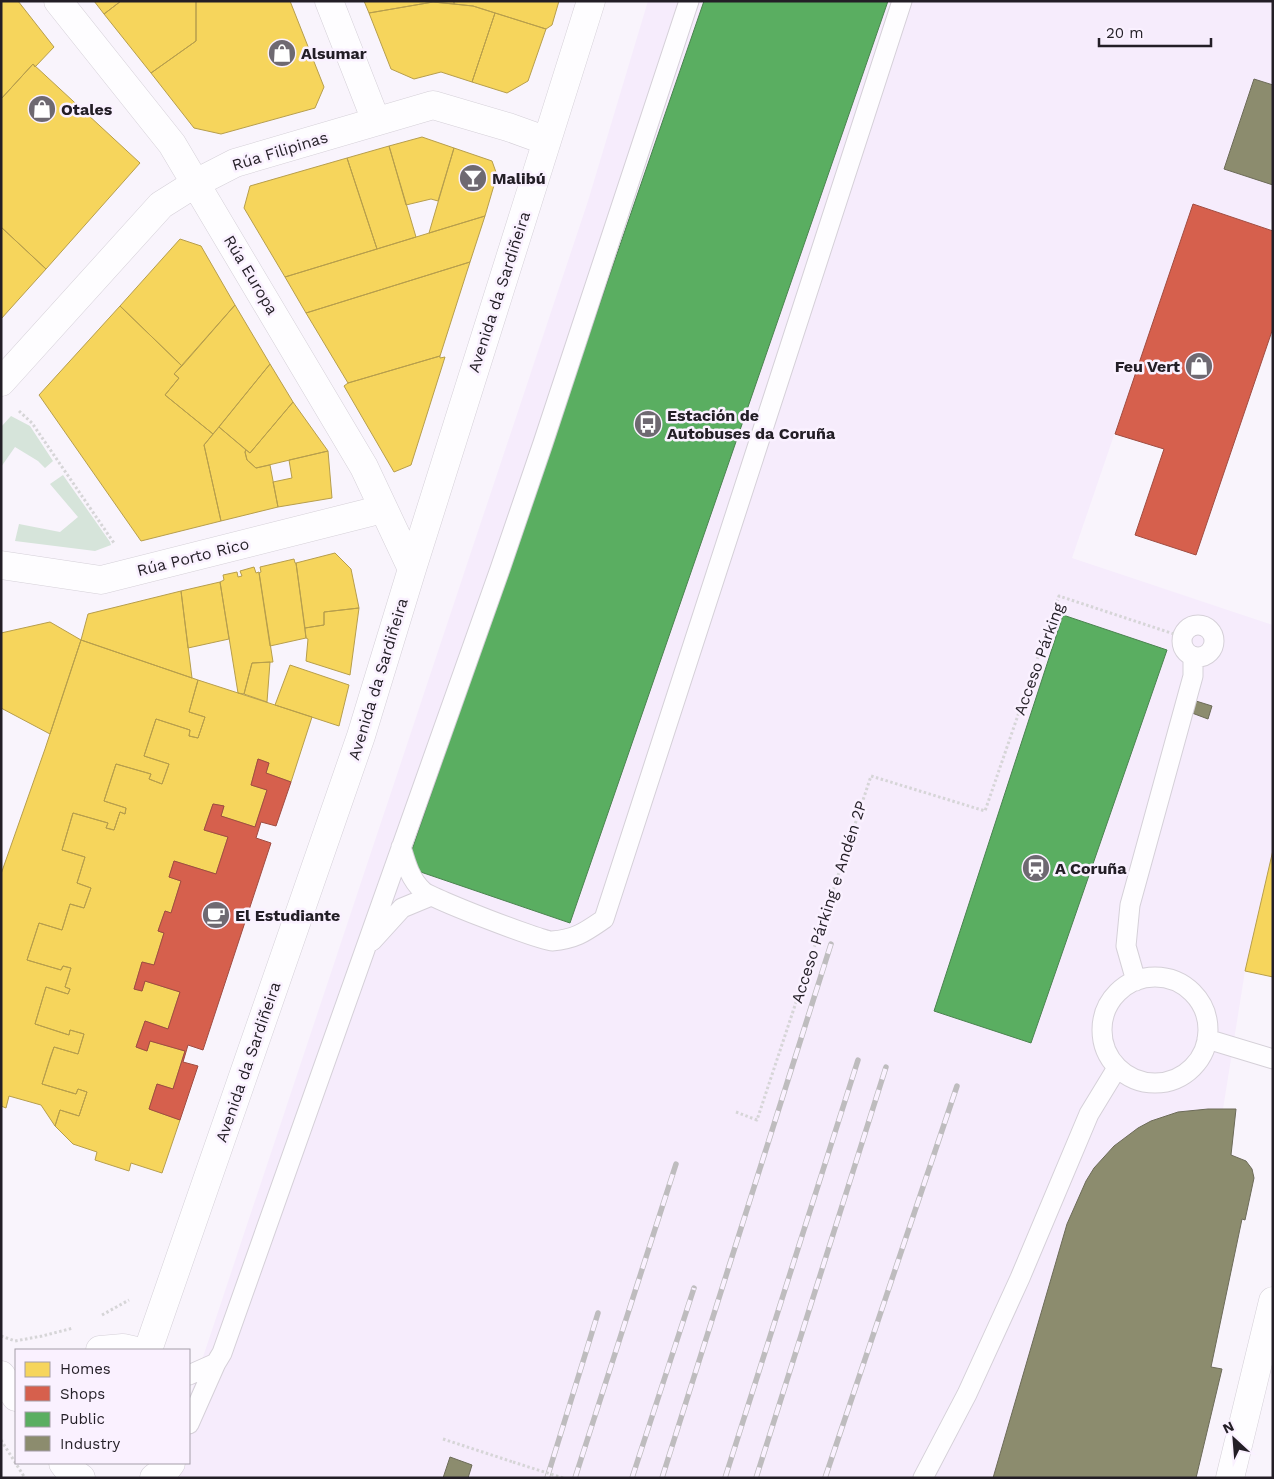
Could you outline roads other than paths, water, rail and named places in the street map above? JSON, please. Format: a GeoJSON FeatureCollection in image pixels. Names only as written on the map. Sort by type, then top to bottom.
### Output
{"type":"FeatureCollection","features":[{"type":"Feature","properties":{"kind":"street","name":"Rúa Europa"},"geometry":{"type":"LineString","coordinates":[[58,1],[172,144],[364,467],[412,569]]}},
{"type":"Feature","properties":{"kind":"street"},"geometry":{"type":"LineString","coordinates":[[329,1],[376,121]]}},
{"type":"Feature","properties":{"kind":"street","name":"Avenida da Sardiñeira"},"geometry":{"type":"LineString","coordinates":[[148,1349],[352,766],[591,1]]}},
{"type":"Feature","properties":{"kind":"street","name":"Rúa Filipinas"},"geometry":{"type":"LineString","coordinates":[[1,382],[161,205],[196,183],[234,163],[433,106],[508,127],[547,141]]}},
{"type":"Feature","properties":{"kind":"street","name":"Rúa Porto Rico"},"geometry":{"type":"LineString","coordinates":[[1,565],[101,580],[383,509]]}},
{"type":"Feature","properties":{"kind":"street"},"geometry":{"type":"LineString","coordinates":[[1230,1478],[1273,1301]]}},
{"type":"Feature","properties":{"kind":"street"},"geometry":{"type":"LineString","coordinates":[[112,1349],[128,1349]]}},
{"type":"Feature","properties":{"kind":"street"},"geometry":{"type":"LineString","coordinates":[[1,1375],[15,1377]]}},
{"type":"Feature","properties":{"kind":"street"},"geometry":{"type":"LineString","coordinates":[[1,1375],[15,1395]]}},
{"type":"Feature","properties":{"kind":"street"},"geometry":{"type":"LineString","coordinates":[[64,1464],[81,1478]]}},
{"type":"Feature","properties":{"kind":"street"},"geometry":{"type":"LineString","coordinates":[[154,1478],[170,1464]]}},
{"type":"Feature","properties":{"kind":"lane"},"geometry":{"type":"LineString","coordinates":[[190,1422],[222,1353],[544,443],[689,1]]}},
{"type":"Feature","properties":{"kind":"lane"},"geometry":{"type":"LineString","coordinates":[[401,847],[410,876],[424,893],[549,941],[577,937],[604,919],[902,1]]}},
{"type":"Feature","properties":{"kind":"lane"},"geometry":{"type":"LineString","coordinates":[[1199,625],[1212,634],[1213,645],[1211,650],[1203,656],[1193,656],[1188,654],[1182,646],[1182,637],[1188,628],[1199,625]]}},
{"type":"Feature","properties":{"kind":"lane"},"geometry":{"type":"LineString","coordinates":[[1136,981],[1126,946],[1130,905],[1193,676],[1193,656]]}},
{"type":"Feature","properties":{"kind":"lane"},"geometry":{"type":"LineString","coordinates":[[365,949],[402,908],[431,896]]}},
{"type":"Feature","properties":{"kind":"lane"},"geometry":{"type":"LineString","coordinates":[[1162,978],[1186,987],[1198,999],[1206,1015],[1207,1039],[1205,1049],[1196,1064],[1183,1075],[1166,1082],[1149,1083],[1132,1078],[1117,1068],[1108,1054],[1102,1037],[1104,1019],[1110,1003],[1121,990],[1136,981],[1162,978]]}},
{"type":"Feature","properties":{"kind":"lane"},"geometry":{"type":"LineString","coordinates":[[1207,1039],[1273,1059]]}},
{"type":"Feature","properties":{"kind":"lane"},"geometry":{"type":"LineString","coordinates":[[923,1478],[967,1394],[1020,1278],[1089,1114],[1117,1068]]}},
{"type":"Feature","properties":{"kind":"lane"},"geometry":{"type":"LineString","coordinates":[[190,1375],[216,1363]]}},
{"type":"Feature","properties":{"kind":"railway"},"geometry":{"type":"LineString","coordinates":[[662,1478],[831,944]]}},
{"type":"Feature","properties":{"kind":"railway"},"geometry":{"type":"LineString","coordinates":[[725,1478],[858,1060]]}},
{"type":"Feature","properties":{"kind":"railway"},"geometry":{"type":"LineString","coordinates":[[756,1478],[886,1067]]}},
{"type":"Feature","properties":{"kind":"railway"},"geometry":{"type":"LineString","coordinates":[[825,1478],[957,1086]]}},
{"type":"Feature","properties":{"kind":"railway"},"geometry":{"type":"LineString","coordinates":[[575,1478],[676,1164]]}},
{"type":"Feature","properties":{"kind":"railway"},"geometry":{"type":"LineString","coordinates":[[632,1478],[694,1288]]}},
{"type":"Feature","properties":{"kind":"railway"},"geometry":{"type":"LineString","coordinates":[[547,1478],[598,1313]]}},
{"type":"Feature","properties":{"kind":"place","name":"Alsumar"},"geometry":{"type":"Point","coordinates":[282,53]}},
{"type":"Feature","properties":{"kind":"place","name":"Otales"},"geometry":{"type":"Point","coordinates":[42,109]}},
{"type":"Feature","properties":{"kind":"place","name":"Malibú"},"geometry":{"type":"Point","coordinates":[473,178]}},
{"type":"Feature","properties":{"kind":"place","name":"Feu Vert"},"geometry":{"type":"Point","coordinates":[1199,366]}},
{"type":"Feature","properties":{"kind":"place","name":"Estación de Autobuses da Coruña"},"geometry":{"type":"Point","coordinates":[648,424]}},
{"type":"Feature","properties":{"kind":"place","name":"A Coruña"},"geometry":{"type":"Point","coordinates":[1036,868]}},
{"type":"Feature","properties":{"kind":"place","name":"El Estudiante"},"geometry":{"type":"Point","coordinates":[216,915]}}]}
